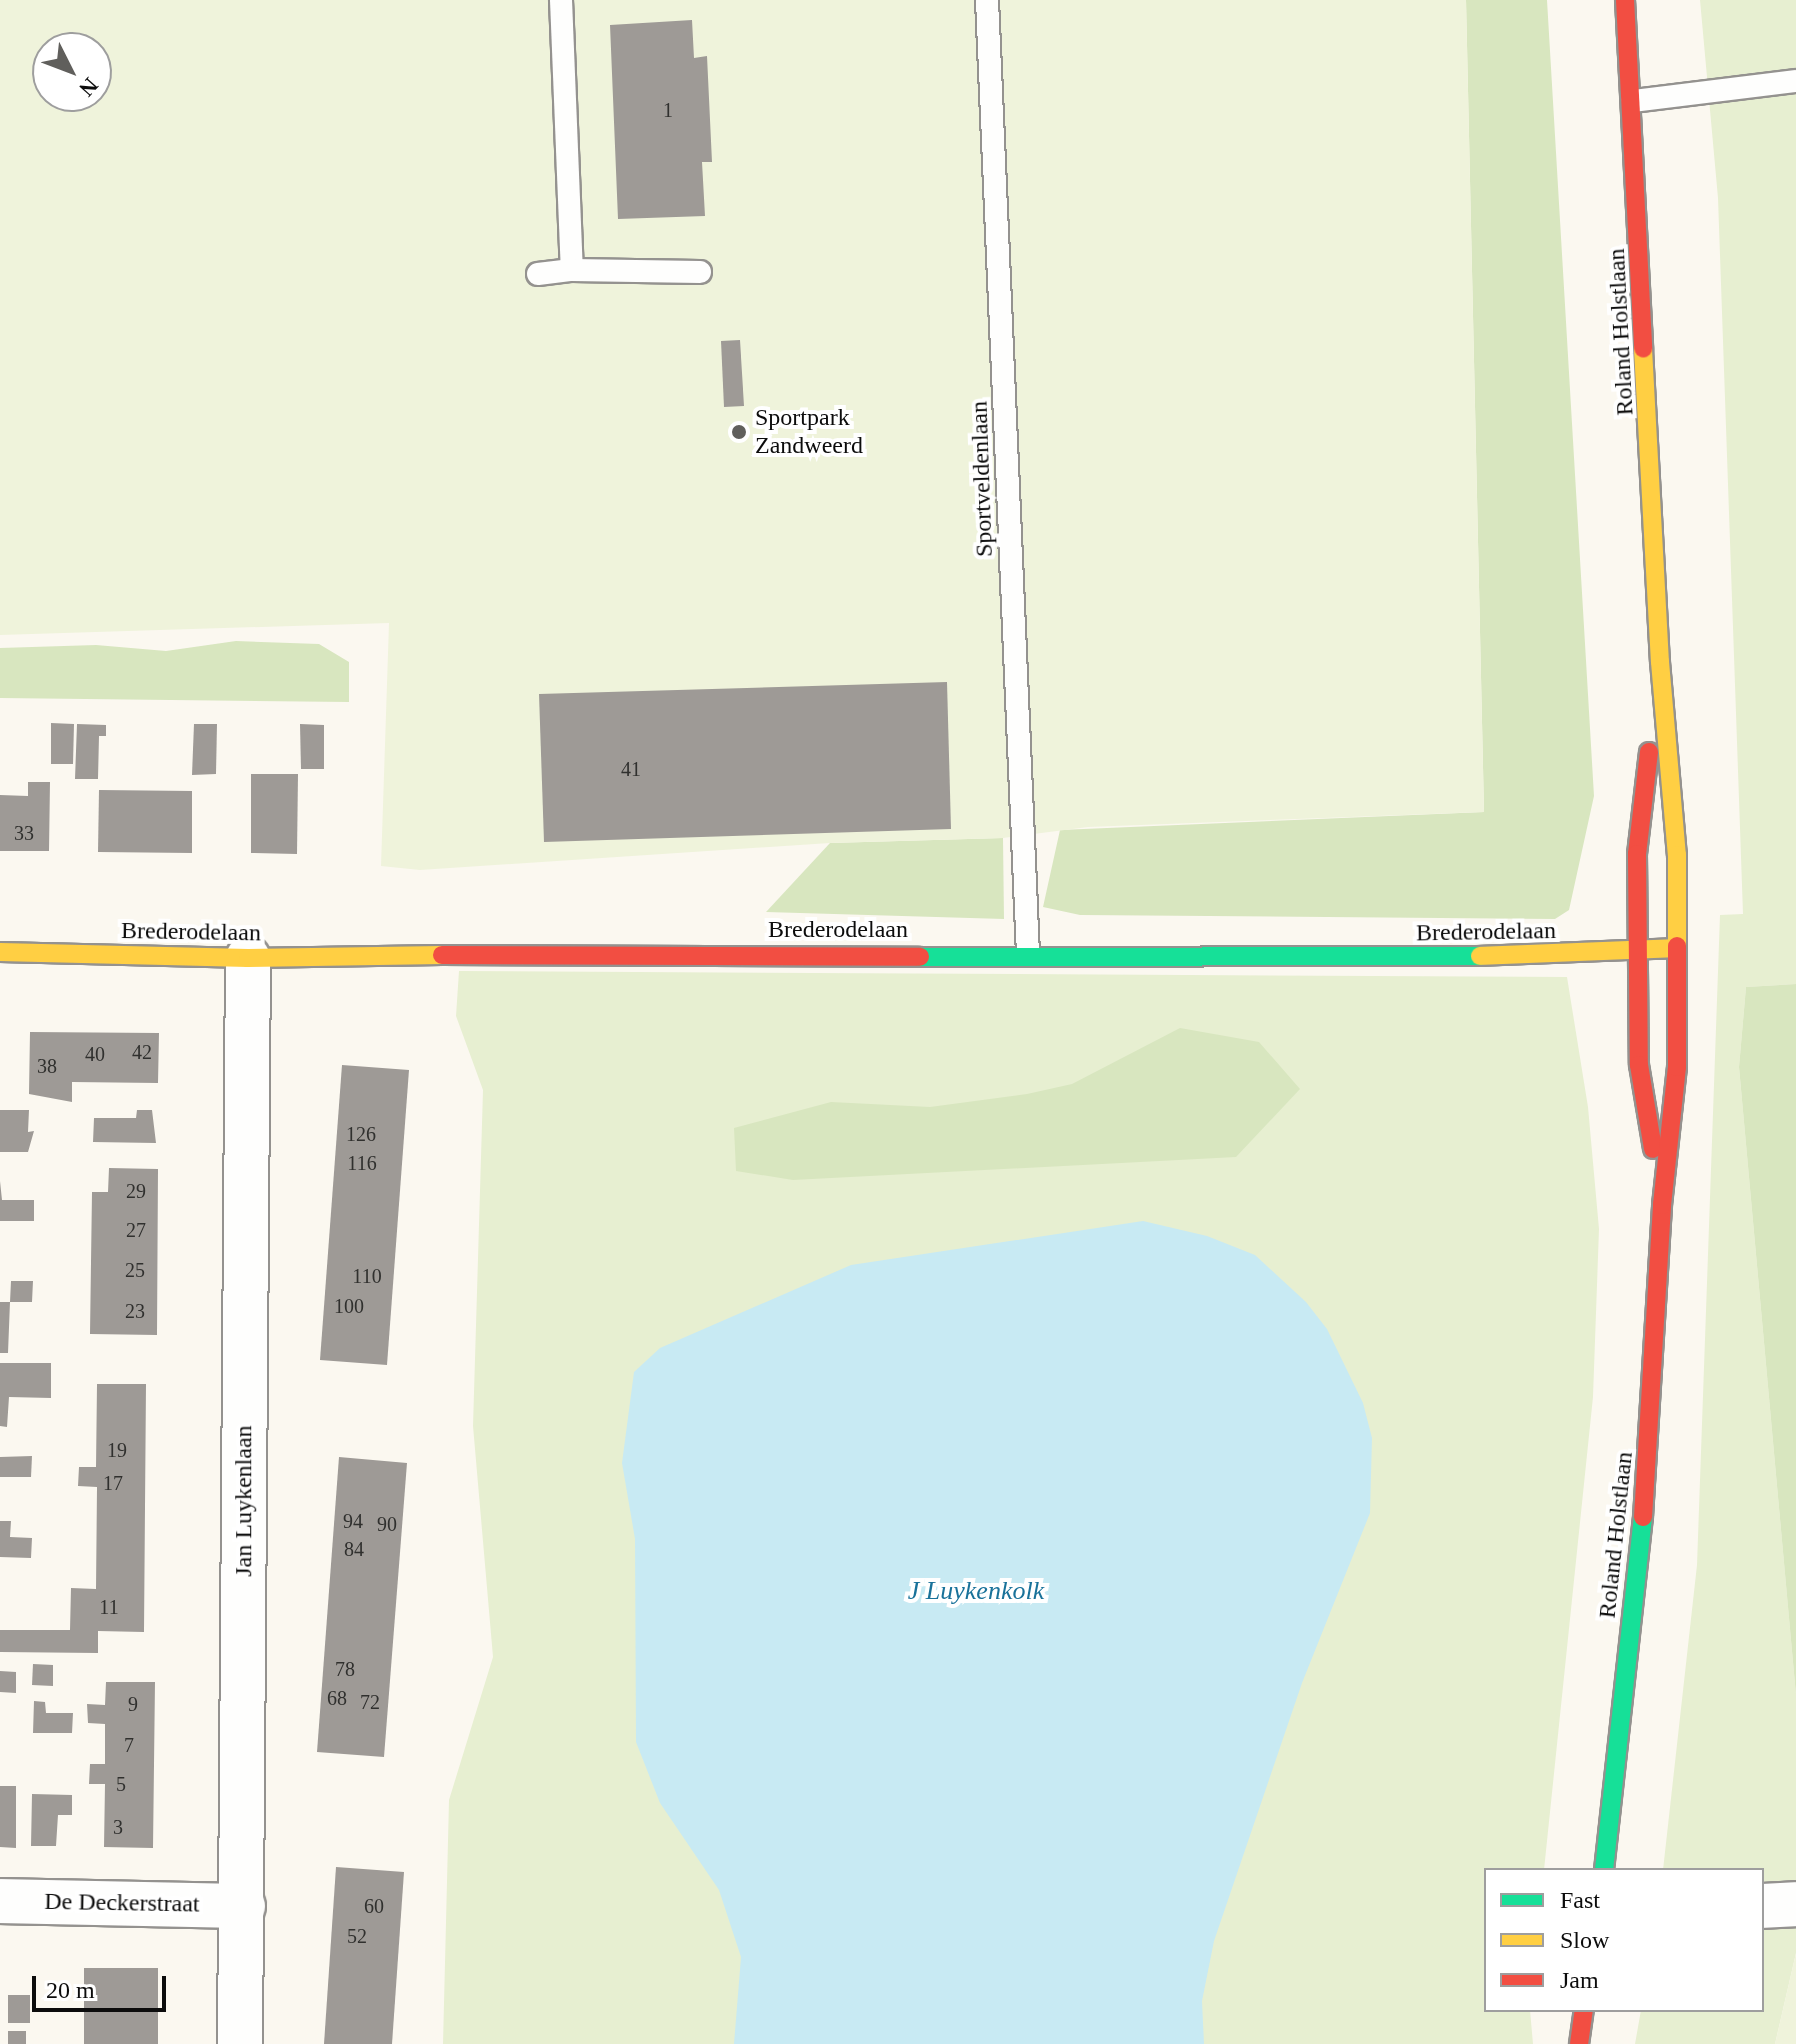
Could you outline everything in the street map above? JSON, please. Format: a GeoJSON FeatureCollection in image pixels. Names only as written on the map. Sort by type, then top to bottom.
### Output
{"type":"FeatureCollection","features":[{"type":"Feature","properties":{"kind":"street","name":"Roland Holstlaan"},"geometry":{"type":"LineString","coordinates":[[1604,1868],[1648,1476],[1662,1205],[1677,1067],[1677,855],[1660,662],[1633,101],[1625,0]]}},
{"type":"Feature","properties":{"kind":"street","name":"Roland Holstlaan"},"geometry":{"type":"LineString","coordinates":[[1660,662],[1637,854],[1639,1065],[1662,1205]]}},
{"type":"Feature","properties":{"kind":"street","name":"Brederodelaan"},"geometry":{"type":"LineString","coordinates":[[0,952],[248,958],[1555,956],[1676,948]]}},
{"type":"Feature","properties":{"kind":"street","name":"Jan Luykenlaan"},"geometry":{"type":"LineString","coordinates":[[240,2044],[248,958]]}},
{"type":"Feature","properties":{"kind":"street","name":"De Deckerstraat"},"geometry":{"type":"LineString","coordinates":[[0,1901],[243,1906]]}},
{"type":"Feature","properties":{"kind":"street"},"geometry":{"type":"LineString","coordinates":[[1764,1906],[1796,1904]]}},
{"type":"Feature","properties":{"kind":"street"},"geometry":{"type":"LineString","coordinates":[[1579,2044],[1584,2012]]}},
{"type":"Feature","properties":{"kind":"lane"},"geometry":{"type":"LineString","coordinates":[[561,0],[572,270]]}},
{"type":"Feature","properties":{"kind":"lane","name":"Sportveldenlaan"},"geometry":{"type":"LineString","coordinates":[[987,0],[1028,955]]}},
{"type":"Feature","properties":{"kind":"lane"},"geometry":{"type":"LineString","coordinates":[[1633,101],[1796,81]]}},
{"type":"Feature","properties":{"kind":"lane"},"geometry":{"type":"LineString","coordinates":[[538,274],[572,270],[700,272]]}},
{"type":"Feature","properties":{"kind":"green space","name":"Sportpark Zandweerd"},"geometry":{"type":"Polygon","coordinates":[[[0,0],[1466,0],[1484,812],[1088,827],[1003,838],[830,843],[420,870],[381,866],[389,623],[0,635],[0,0]]]}},
{"type":"Feature","properties":{"kind":"green space"},"geometry":{"type":"Polygon","coordinates":[[[1466,0],[1547,0],[1594,796],[1569,910],[1555,919],[1080,915],[1043,907],[1060,830],[1484,812],[1466,0]]]}},
{"type":"Feature","properties":{"kind":"green space"},"geometry":{"type":"Polygon","coordinates":[[[1700,0],[1796,0],[1796,984],[1746,987],[1739,1067],[1796,1695],[1796,1883],[1764,1884],[1764,1868],[1663,1868],[1697,1565],[1720,915],[1743,914],[1718,198],[1700,0]]]}},
{"type":"Feature","properties":{"kind":"green space"},"geometry":{"type":"Polygon","coordinates":[[[236,641],[319,644],[349,662],[349,702],[0,698],[0,648],[96,645],[166,651],[236,641]]]}},
{"type":"Feature","properties":{"kind":"green space"},"geometry":{"type":"Polygon","coordinates":[[[1003,838],[1004,919],[766,912],[830,843],[1003,838]]]}},
{"type":"Feature","properties":{"kind":"green space"},"geometry":{"type":"Polygon","coordinates":[[[459,971],[1567,977],[1588,1107],[1599,1229],[1593,1397],[1544,1868],[1484,1868],[1484,2012],[1530,2012],[1533,2044],[443,2044],[449,1800],[493,1657],[473,1426],[483,1090],[456,1016],[459,971]]]}},
{"type":"Feature","properties":{"kind":"green space"},"geometry":{"type":"Polygon","coordinates":[[[1796,984],[1796,1695],[1739,1067],[1746,987],[1796,984]]]}},
{"type":"Feature","properties":{"kind":"green space"},"geometry":{"type":"Polygon","coordinates":[[[1180,1028],[1259,1042],[1300,1089],[1236,1157],[793,1180],[736,1171],[734,1128],[831,1102],[930,1107],[1027,1094],[1072,1084],[1180,1028]]]}},
{"type":"Feature","properties":{"kind":"green space"},"geometry":{"type":"Polygon","coordinates":[[[1796,1919],[1796,1953],[1775,2044],[1635,2044],[1641,2012],[1764,2012],[1764,1922],[1796,1919]]]}},
{"type":"Feature","properties":{"kind":"green space"},"geometry":{"type":"Polygon","coordinates":[[[1796,1953],[1796,2044],[1775,2044],[1796,1953]]]}},
{"type":"Feature","properties":{"kind":"water","name":"J Luykenkolk"},"geometry":{"type":"Polygon","coordinates":[[[1143,1221],[1207,1236],[1255,1255],[1306,1302],[1327,1329],[1363,1403],[1372,1438],[1370,1513],[1302,1683],[1214,1941],[1202,2001],[1204,2044],[734,2044],[741,1957],[719,1890],[660,1803],[636,1742],[635,1539],[622,1463],[634,1372],[660,1348],[851,1265],[1143,1221]]]}},
{"type":"Feature","properties":{"kind":"building"},"geometry":{"type":"Polygon","coordinates":[[[692,20],[694,58],[707,56],[712,162],[702,162],[705,216],[618,219],[610,25],[692,20]]]}},
{"type":"Feature","properties":{"kind":"building"},"geometry":{"type":"Polygon","coordinates":[[[740,340],[744,406],[724,407],[721,341],[740,340]]]}},
{"type":"Feature","properties":{"kind":"building"},"geometry":{"type":"Polygon","coordinates":[[[947,682],[951,829],[544,842],[539,694],[947,682]]]}},
{"type":"Feature","properties":{"kind":"building"},"geometry":{"type":"Polygon","coordinates":[[[51,723],[74,724],[73,764],[51,764],[51,723]]]}},
{"type":"Feature","properties":{"kind":"building"},"geometry":{"type":"Polygon","coordinates":[[[77,724],[106,725],[106,736],[99,736],[98,779],[75,779],[77,724]]]}},
{"type":"Feature","properties":{"kind":"building"},"geometry":{"type":"Polygon","coordinates":[[[194,724],[217,724],[216,774],[192,775],[194,724]]]}},
{"type":"Feature","properties":{"kind":"building"},"geometry":{"type":"Polygon","coordinates":[[[300,724],[324,725],[324,769],[301,769],[300,724]]]}},
{"type":"Feature","properties":{"kind":"building"},"geometry":{"type":"Polygon","coordinates":[[[251,774],[298,774],[297,854],[251,853],[251,774]]]}},
{"type":"Feature","properties":{"kind":"building"},"geometry":{"type":"Polygon","coordinates":[[[28,782],[50,782],[49,851],[0,851],[0,795],[28,796],[28,782]]]}},
{"type":"Feature","properties":{"kind":"building"},"geometry":{"type":"Polygon","coordinates":[[[99,790],[192,791],[192,853],[98,852],[99,790]]]}},
{"type":"Feature","properties":{"kind":"building"},"geometry":{"type":"Polygon","coordinates":[[[30,1032],[159,1033],[158,1083],[72,1082],[72,1102],[29,1094],[30,1032]]]}},
{"type":"Feature","properties":{"kind":"building"},"geometry":{"type":"Polygon","coordinates":[[[342,1065],[409,1070],[387,1365],[320,1360],[342,1065]]]}},
{"type":"Feature","properties":{"kind":"building"},"geometry":{"type":"Polygon","coordinates":[[[0,1110],[29,1110],[28,1132],[34,1131],[28,1152],[0,1152],[0,1110]]]}},
{"type":"Feature","properties":{"kind":"building"},"geometry":{"type":"Polygon","coordinates":[[[137,1110],[152,1110],[156,1143],[93,1142],[94,1118],[136,1118],[137,1110]]]}},
{"type":"Feature","properties":{"kind":"building"},"geometry":{"type":"Polygon","coordinates":[[[109,1168],[158,1169],[157,1335],[90,1334],[92,1192],[108,1192],[109,1168]]]}},
{"type":"Feature","properties":{"kind":"building"},"geometry":{"type":"Polygon","coordinates":[[[0,1181],[2,1200],[34,1200],[34,1221],[0,1221],[0,1181]]]}},
{"type":"Feature","properties":{"kind":"building"},"geometry":{"type":"Polygon","coordinates":[[[11,1281],[33,1281],[32,1302],[10,1302],[11,1281]]]}},
{"type":"Feature","properties":{"kind":"building"},"geometry":{"type":"Polygon","coordinates":[[[0,1302],[10,1302],[8,1353],[0,1353],[0,1302]]]}},
{"type":"Feature","properties":{"kind":"building"},"geometry":{"type":"Polygon","coordinates":[[[0,1363],[51,1363],[51,1398],[9,1397],[7,1427],[0,1426],[0,1363]]]}},
{"type":"Feature","properties":{"kind":"building"},"geometry":{"type":"Polygon","coordinates":[[[97,1384],[146,1384],[144,1632],[98,1631],[98,1653],[0,1652],[0,1630],[70,1630],[71,1588],[96,1589],[97,1487],[78,1486],[79,1467],[96,1467],[97,1384]]]}},
{"type":"Feature","properties":{"kind":"building"},"geometry":{"type":"Polygon","coordinates":[[[32,1456],[31,1477],[0,1477],[0,1457],[32,1456]]]}},
{"type":"Feature","properties":{"kind":"building"},"geometry":{"type":"Polygon","coordinates":[[[339,1457],[407,1463],[384,1757],[317,1752],[339,1457]]]}},
{"type":"Feature","properties":{"kind":"building"},"geometry":{"type":"Polygon","coordinates":[[[0,1521],[11,1521],[10,1537],[32,1538],[31,1558],[0,1557],[0,1521]]]}},
{"type":"Feature","properties":{"kind":"building"},"geometry":{"type":"Polygon","coordinates":[[[33,1664],[53,1665],[53,1686],[32,1685],[33,1664]]]}},
{"type":"Feature","properties":{"kind":"building"},"geometry":{"type":"Polygon","coordinates":[[[0,1671],[16,1672],[16,1693],[0,1692],[0,1671]]]}},
{"type":"Feature","properties":{"kind":"building"},"geometry":{"type":"Polygon","coordinates":[[[106,1682],[155,1682],[153,1848],[104,1847],[105,1784],[89,1784],[90,1764],[105,1764],[105,1724],[88,1723],[87,1704],[105,1705],[106,1682]]]}},
{"type":"Feature","properties":{"kind":"building"},"geometry":{"type":"Polygon","coordinates":[[[34,1701],[45,1702],[46,1713],[73,1713],[72,1733],[33,1733],[34,1701]]]}},
{"type":"Feature","properties":{"kind":"building"},"geometry":{"type":"Polygon","coordinates":[[[0,1786],[16,1786],[16,1848],[0,1847],[0,1786]]]}},
{"type":"Feature","properties":{"kind":"building"},"geometry":{"type":"Polygon","coordinates":[[[32,1794],[72,1795],[72,1815],[58,1815],[56,1846],[31,1846],[32,1794]]]}},
{"type":"Feature","properties":{"kind":"building"},"geometry":{"type":"Polygon","coordinates":[[[336,1867],[404,1872],[392,2044],[324,2044],[336,1867]]]}},
{"type":"Feature","properties":{"kind":"building"},"geometry":{"type":"Polygon","coordinates":[[[84,1968],[158,1968],[158,2044],[84,2044],[84,1968]]]}},
{"type":"Feature","properties":{"kind":"building"},"geometry":{"type":"Polygon","coordinates":[[[8,1995],[30,1995],[30,2023],[8,2023],[8,1995]]]}},
{"type":"Feature","properties":{"kind":"building"},"geometry":{"type":"Polygon","coordinates":[[[8,2031],[26,2031],[26,2044],[8,2044],[8,2031]]]}},
{"type":"Feature","properties":{"kind":"traffic: fast"},"geometry":{"type":"LineString","coordinates":[[920,957],[1480,956]]}},
{"type":"Feature","properties":{"kind":"traffic: fast"},"geometry":{"type":"LineString","coordinates":[[1604,1868],[1643,1517]]}},
{"type":"Feature","properties":{"kind":"traffic: slow"},"geometry":{"type":"LineString","coordinates":[[1643,349],[1660,662],[1677,855],[1677,946]]}},
{"type":"Feature","properties":{"kind":"traffic: slow"},"geometry":{"type":"LineString","coordinates":[[1480,956],[1676,948]]}},
{"type":"Feature","properties":{"kind":"traffic: slow"},"geometry":{"type":"LineString","coordinates":[[0,952],[248,958],[442,955]]}},
{"type":"Feature","properties":{"kind":"traffic: jam"},"geometry":{"type":"LineString","coordinates":[[1625,0],[1643,349]]}},
{"type":"Feature","properties":{"kind":"traffic: jam"},"geometry":{"type":"LineString","coordinates":[[1649,752],[1637,854],[1639,1065],[1653,1149]]}},
{"type":"Feature","properties":{"kind":"traffic: jam"},"geometry":{"type":"LineString","coordinates":[[1643,1517],[1662,1205],[1677,1067],[1677,946]]}},
{"type":"Feature","properties":{"kind":"traffic: jam"},"geometry":{"type":"LineString","coordinates":[[442,955],[920,957]]}},
{"type":"Feature","properties":{"kind":"traffic: jam"},"geometry":{"type":"LineString","coordinates":[[1579,2044],[1584,2012]]}},
{"type":"Feature","properties":{"kind":"place","name":"Sportpark Zandweerd"},"geometry":{"type":"Point","coordinates":[739,432]}}]}
